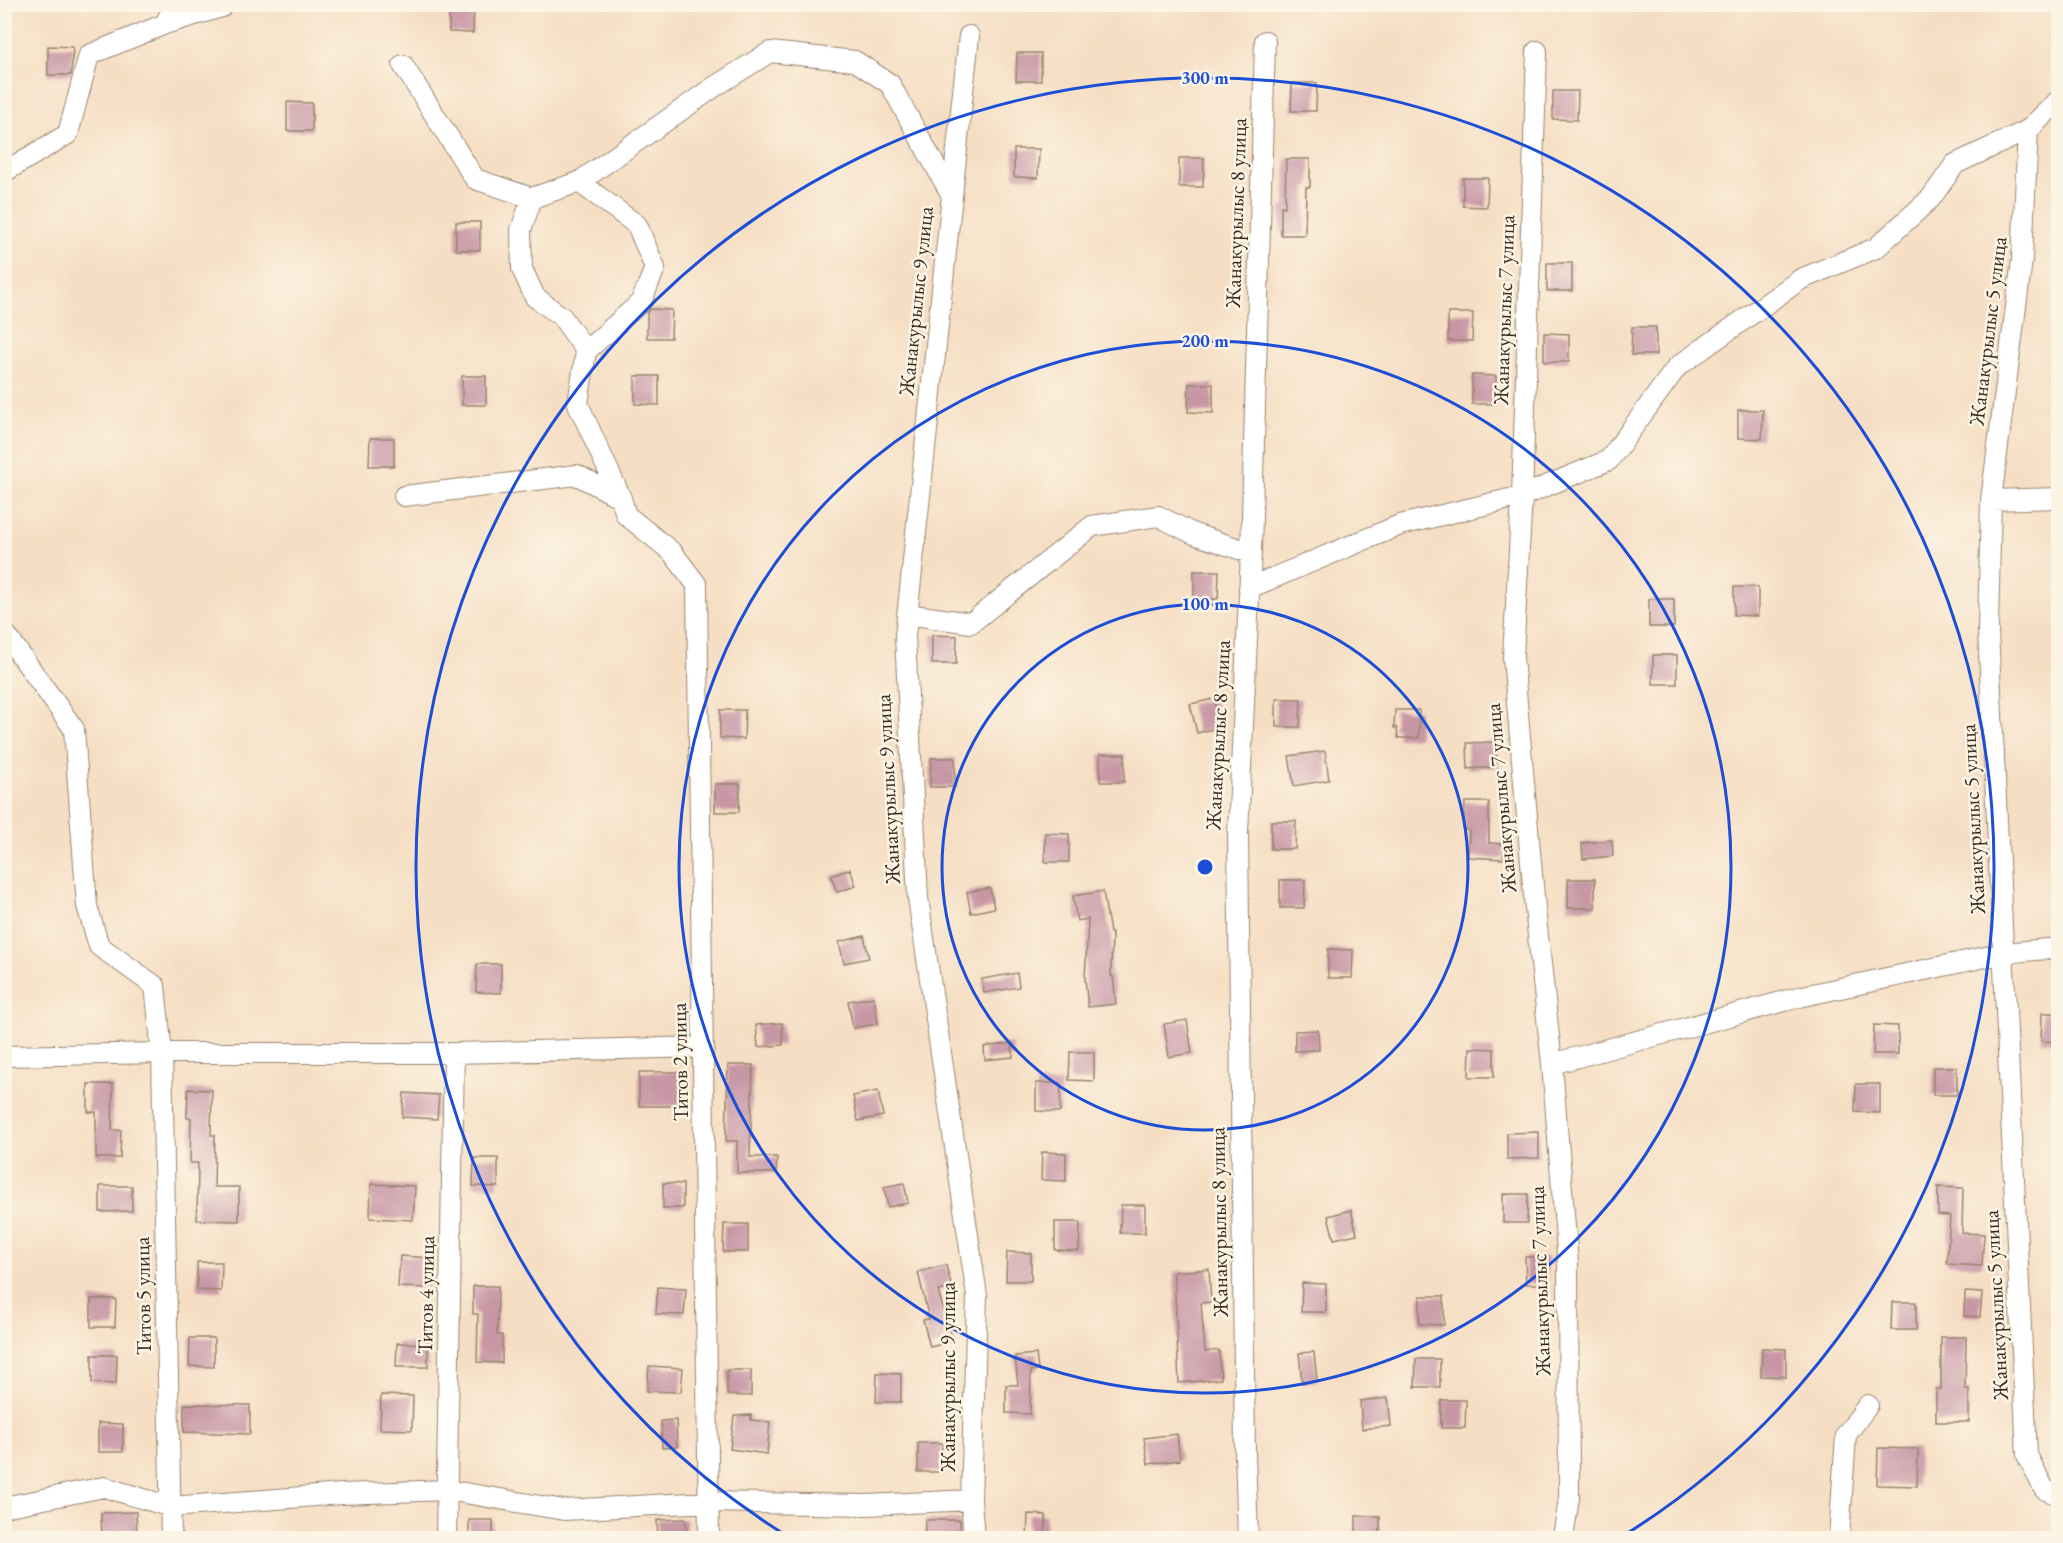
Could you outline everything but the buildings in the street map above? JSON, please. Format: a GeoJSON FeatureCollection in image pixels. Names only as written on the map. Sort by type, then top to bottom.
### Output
{"type":"FeatureCollection","features":[{"type":"Feature","properties":{"kind":"street"},"geometry":{"type":"LineString","coordinates":[[165,24],[175,4]]}},
{"type":"Feature","properties":{"kind":"street"},"geometry":{"type":"LineString","coordinates":[[4,172],[68,134],[89,55],[165,24],[222,6]]}},
{"type":"Feature","properties":{"kind":"street","name":"Жанакурылыс 9 улица"},"geometry":{"type":"LineString","coordinates":[[969,36],[905,636],[918,898],[977,1296],[971,1500],[974,1539]]}},
{"type":"Feature","properties":{"kind":"street","name":"Жанакурылыс 8 улица"},"geometry":{"type":"LineString","coordinates":[[1248,1539],[1238,833],[1251,553],[1265,41]]}},
{"type":"Feature","properties":{"kind":"street","name":"Жанакурылыс 7 улица"},"geometry":{"type":"LineString","coordinates":[[1537,51],[1522,496],[1513,657],[1535,908],[1552,1064],[1568,1264],[1569,1498],[1563,1539]]}},
{"type":"Feature","properties":{"kind":"street"},"geometry":{"type":"LineString","coordinates":[[403,65],[475,179],[532,198],[579,182],[714,87],[770,52],[855,61],[890,84],[952,196]]}},
{"type":"Feature","properties":{"kind":"street"},"geometry":{"type":"LineString","coordinates":[[1249,588],[1400,525],[1522,496],[1609,460],[1677,367],[1801,279],[1876,248],[1931,198],[1955,164],[2028,130],[2058,101]]}},
{"type":"Feature","properties":{"kind":"street","name":"Жанакурылыс 5 улица"},"geometry":{"type":"LineString","coordinates":[[2028,130],[2022,260],[1991,500],[1988,630],[2027,1455],[2044,1489],[2058,1495]]}},
{"type":"Feature","properties":{"kind":"street"},"geometry":{"type":"LineString","coordinates":[[579,182],[637,225],[655,268],[641,302],[586,351],[579,404],[621,498]]}},
{"type":"Feature","properties":{"kind":"street"},"geometry":{"type":"LineString","coordinates":[[532,198],[521,230],[522,269],[535,297],[562,317],[586,351]]}},
{"type":"Feature","properties":{"kind":"street"},"geometry":{"type":"LineString","coordinates":[[404,496],[577,475],[621,498]]}},
{"type":"Feature","properties":{"kind":"street","name":"Титов 2 улица"},"geometry":{"type":"LineString","coordinates":[[621,498],[626,515],[672,552],[697,585],[709,1539]]}},
{"type":"Feature","properties":{"kind":"street"},"geometry":{"type":"LineString","coordinates":[[1991,500],[2058,498]]}},
{"type":"Feature","properties":{"kind":"street"},"geometry":{"type":"LineString","coordinates":[[907,614],[971,623],[1092,526],[1158,516],[1194,534],[1251,553]]}},
{"type":"Feature","properties":{"kind":"street","name":"Титов 5 улица"},"geometry":{"type":"LineString","coordinates":[[4,632],[74,729],[87,906],[99,946],[155,986],[162,1053],[171,1539]]}},
{"type":"Feature","properties":{"kind":"street"},"geometry":{"type":"LineString","coordinates":[[1552,1064],[1803,996],[2004,953],[2058,948]]}},
{"type":"Feature","properties":{"kind":"street"},"geometry":{"type":"LineString","coordinates":[[4,1056],[162,1053],[454,1053],[704,1047]]}},
{"type":"Feature","properties":{"kind":"street","name":"Титов 4 улица"},"geometry":{"type":"LineString","coordinates":[[446,1539],[454,1053]]}},
{"type":"Feature","properties":{"kind":"street"},"geometry":{"type":"LineString","coordinates":[[1839,1539],[1846,1435],[1868,1405]]}},
{"type":"Feature","properties":{"kind":"street"},"geometry":{"type":"LineString","coordinates":[[4,1507],[104,1487],[171,1507],[342,1494],[447,1490],[564,1510],[708,1502],[867,1505],[971,1500]]}}]}
